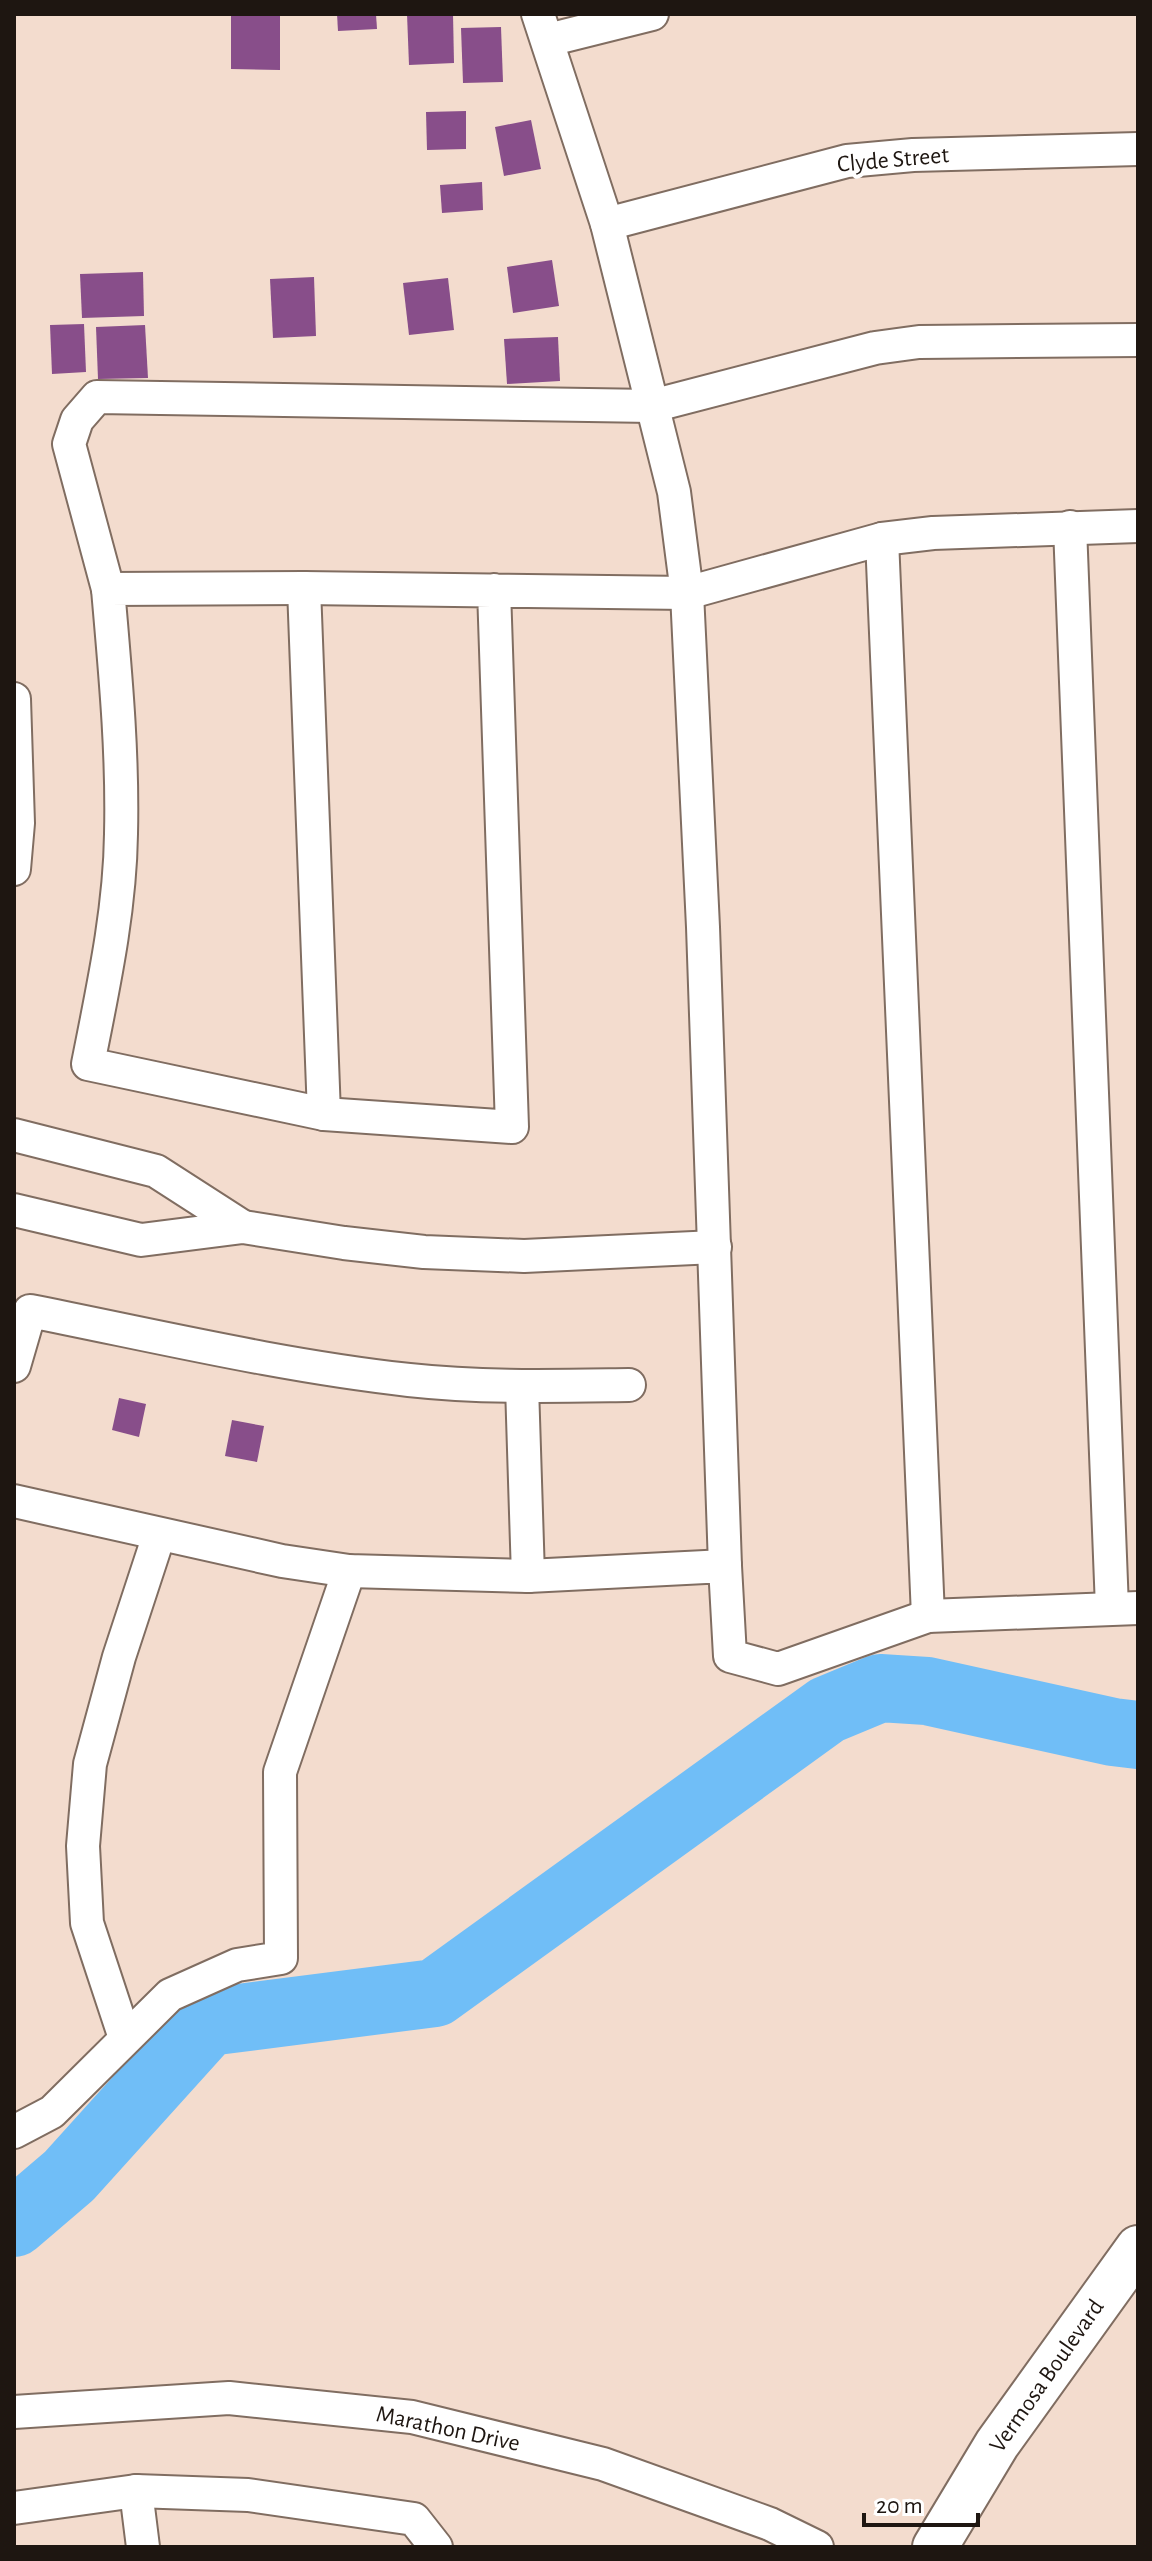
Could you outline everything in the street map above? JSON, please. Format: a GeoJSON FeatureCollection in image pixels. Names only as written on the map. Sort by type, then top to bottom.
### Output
{"type":"FeatureCollection","features":[{"type":"Feature","properties":{"kind":"main road","name":"Vermosa Boulevard"},"geometry":{"type":"LineString","coordinates":[[935,2547],[997,2444],[1138,2248]]}},
{"type":"Feature","properties":{"kind":"street"},"geometry":{"type":"LineString","coordinates":[[652,14],[543,27],[607,224],[674,492],[687,593],[730,1656],[778,1669],[928,1616],[1125,1608],[1070,527]]}},
{"type":"Feature","properties":{"kind":"street","name":"Clyde Street"},"geometry":{"type":"LineString","coordinates":[[607,224],[847,161],[913,155],[1138,149]]}},
{"type":"Feature","properties":{"kind":"street"},"geometry":{"type":"LineString","coordinates":[[494,590],[512,1127],[324,1114],[88,1064],[110,955],[121,836],[120,726],[108,589],[69,444],[77,420],[97,397],[652,406],[875,348],[919,342],[1138,340]]}},
{"type":"Feature","properties":{"kind":"street"},"geometry":{"type":"LineString","coordinates":[[108,589],[687,593],[882,539],[933,533],[1138,526]]}},
{"type":"Feature","properties":{"kind":"street"},"geometry":{"type":"LineString","coordinates":[[882,539],[928,1616]]}},
{"type":"Feature","properties":{"kind":"street"},"geometry":{"type":"LineString","coordinates":[[304,588],[324,1114]]}},
{"type":"Feature","properties":{"kind":"street"},"geometry":{"type":"LineString","coordinates":[[14,699],[18,823],[14,869]]}},
{"type":"Feature","properties":{"kind":"street"},"geometry":{"type":"LineString","coordinates":[[14,1135],[156,1171],[243,1227]]}},
{"type":"Feature","properties":{"kind":"street"},"geometry":{"type":"LineString","coordinates":[[14,1210],[141,1240],[243,1227],[424,1252],[524,1256],[715,1247]]}},
{"type":"Feature","properties":{"kind":"street"},"geometry":{"type":"LineString","coordinates":[[14,1366],[30,1311],[323,1369],[413,1381],[522,1386],[629,1385]]}},
{"type":"Feature","properties":{"kind":"street"},"geometry":{"type":"LineString","coordinates":[[522,1386],[528,1576]]}},
{"type":"Feature","properties":{"kind":"street"},"geometry":{"type":"LineString","coordinates":[[14,1501],[282,1561],[349,1571],[528,1576],[725,1566]]}},
{"type":"Feature","properties":{"kind":"street"},"geometry":{"type":"LineString","coordinates":[[125,2038],[87,1923],[83,1846],[90,1764],[119,1657],[159,1535]]}},
{"type":"Feature","properties":{"kind":"street"},"geometry":{"type":"LineString","coordinates":[[14,2132],[52,2112],[170,1995],[237,1965],[281,1958],[280,1772],[349,1571]]}},
{"type":"Feature","properties":{"kind":"street","name":"Marathon Drive"},"geometry":{"type":"LineString","coordinates":[[14,2412],[229,2398],[412,2417],[603,2464],[770,2524],[817,2547]]}},
{"type":"Feature","properties":{"kind":"street"},"geometry":{"type":"LineString","coordinates":[[136,2491],[143,2547]]}},
{"type":"Feature","properties":{"kind":"street"},"geometry":{"type":"LineString","coordinates":[[14,2508],[136,2491],[248,2495],[414,2519],[436,2547]]}},
{"type":"Feature","properties":{"kind":"building"},"geometry":{"type":"Polygon","coordinates":[[[231,14],[280,14],[280,70],[231,69],[231,14]]]}},
{"type":"Feature","properties":{"kind":"building"},"geometry":{"type":"Polygon","coordinates":[[[337,14],[376,14],[377,29],[338,31],[337,14]]]}},
{"type":"Feature","properties":{"kind":"building"},"geometry":{"type":"Polygon","coordinates":[[[407,14],[453,14],[454,63],[409,65],[407,14]]]}},
{"type":"Feature","properties":{"kind":"building"},"geometry":{"type":"Polygon","coordinates":[[[501,27],[503,82],[463,83],[461,28],[501,27]]]}},
{"type":"Feature","properties":{"kind":"building"},"geometry":{"type":"Polygon","coordinates":[[[466,111],[466,149],[427,150],[426,112],[466,111]]]}},
{"type":"Feature","properties":{"kind":"building"},"geometry":{"type":"Polygon","coordinates":[[[531,120],[541,169],[504,176],[495,127],[531,120]]]}},
{"type":"Feature","properties":{"kind":"building"},"geometry":{"type":"Polygon","coordinates":[[[482,182],[483,210],[442,213],[440,185],[482,182]]]}},
{"type":"Feature","properties":{"kind":"building"},"geometry":{"type":"Polygon","coordinates":[[[552,260],[559,306],[513,313],[507,267],[552,260]]]}},
{"type":"Feature","properties":{"kind":"building"},"geometry":{"type":"Polygon","coordinates":[[[143,272],[144,316],[82,318],[80,274],[143,272]]]}},
{"type":"Feature","properties":{"kind":"building"},"geometry":{"type":"Polygon","coordinates":[[[314,277],[316,336],[273,338],[270,279],[314,277]]]}},
{"type":"Feature","properties":{"kind":"building"},"geometry":{"type":"Polygon","coordinates":[[[448,278],[454,330],[409,335],[403,283],[448,278]]]}},
{"type":"Feature","properties":{"kind":"building"},"geometry":{"type":"Polygon","coordinates":[[[84,324],[86,372],[52,374],[50,325],[84,324]]]}},
{"type":"Feature","properties":{"kind":"building"},"geometry":{"type":"Polygon","coordinates":[[[145,325],[148,378],[98,379],[96,327],[145,325]]]}},
{"type":"Feature","properties":{"kind":"building"},"geometry":{"type":"Polygon","coordinates":[[[558,337],[560,381],[507,384],[504,339],[558,337]]]}},
{"type":"Feature","properties":{"kind":"building"},"geometry":{"type":"Polygon","coordinates":[[[119,1398],[146,1404],[139,1437],[112,1430],[119,1398]]]}},
{"type":"Feature","properties":{"kind":"building"},"geometry":{"type":"Polygon","coordinates":[[[232,1420],[264,1426],[257,1462],[225,1456],[232,1420]]]}},
{"type":"Feature","properties":{"kind":"waterway"},"geometry":{"type":"LineString","coordinates":[[14,2223],[69,2176],[208,2022],[435,1993],[827,1710],[880,1688],[927,1691],[1138,1735]]}}]}
